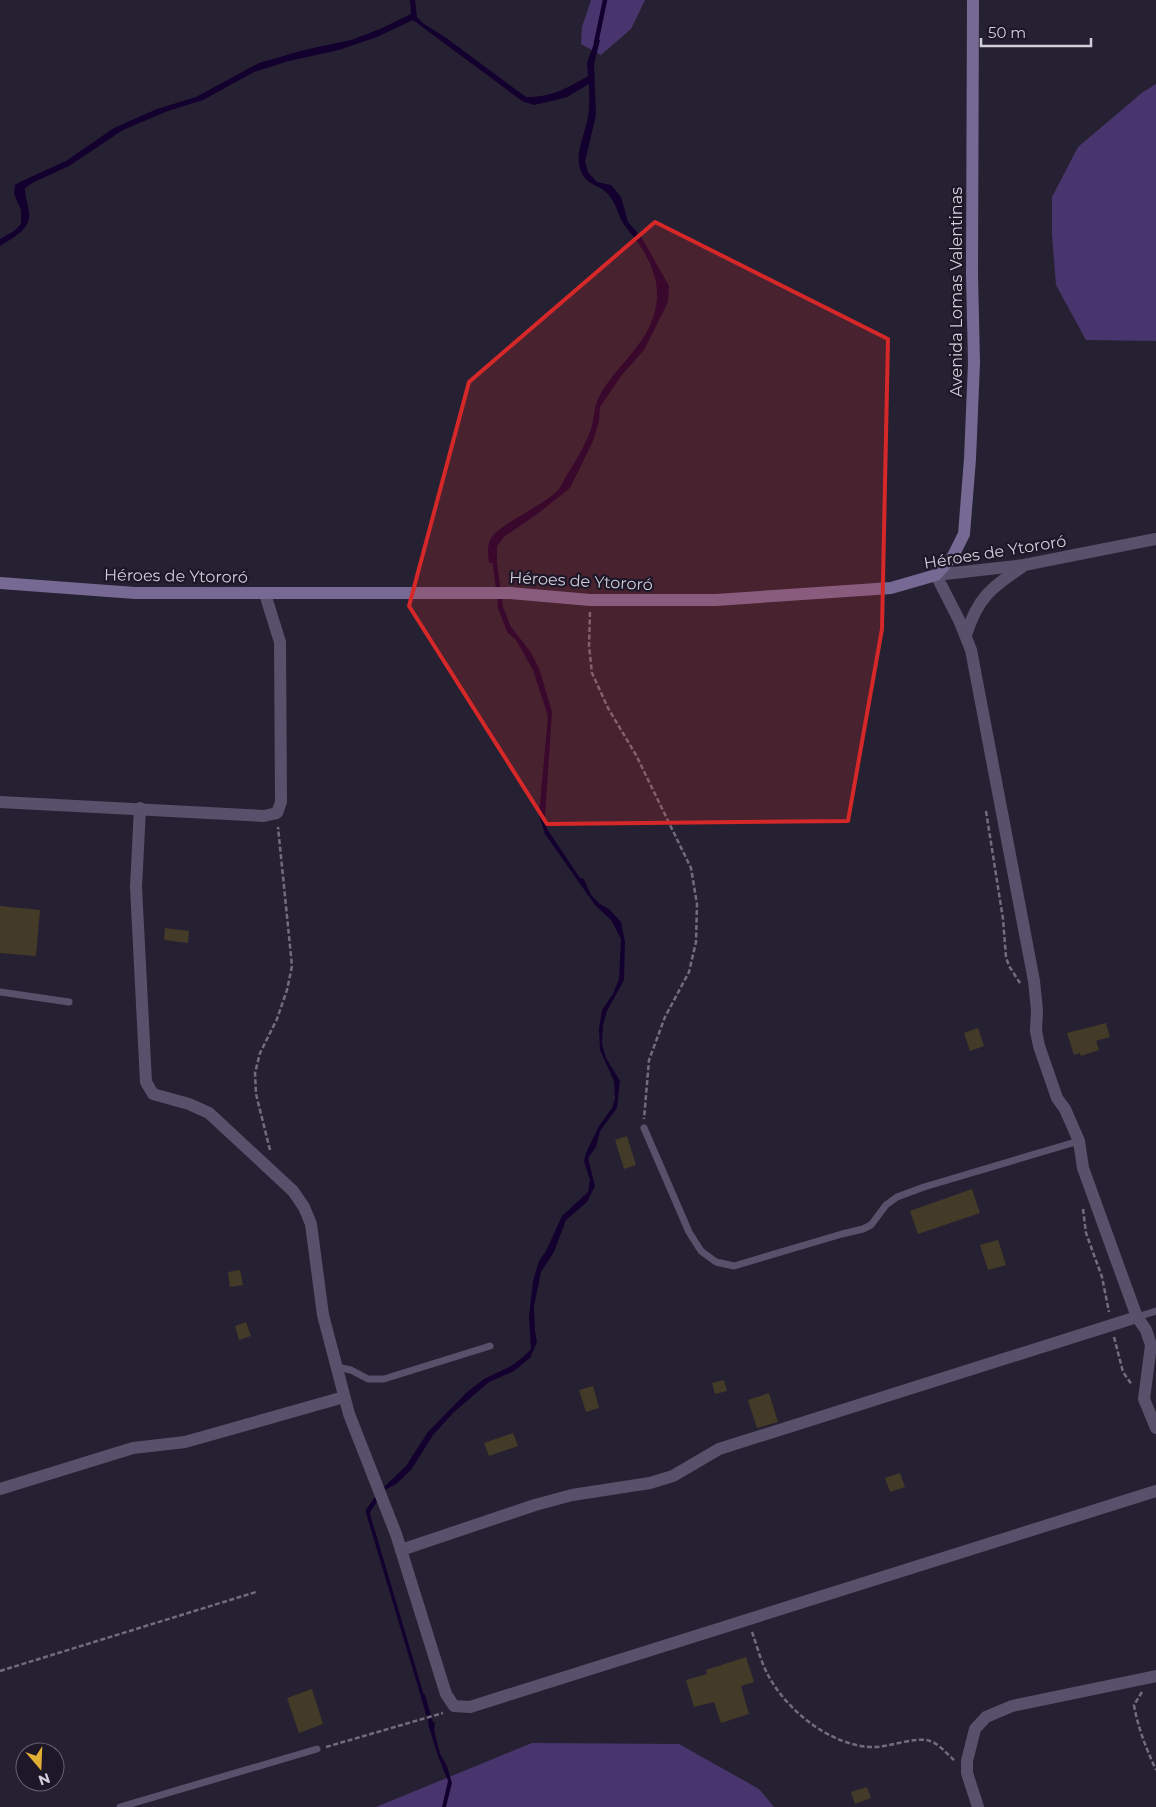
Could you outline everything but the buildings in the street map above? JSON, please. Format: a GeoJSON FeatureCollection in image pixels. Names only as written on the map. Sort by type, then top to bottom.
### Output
{"type":"FeatureCollection","features":[{"type":"Feature","properties":{"kind":"main road","name":"Avenida Lomas Valentinas"},"geometry":{"type":"LineString","coordinates":[[936,575],[953,556],[964,534],[970,460],[974,363],[973,0]]}},
{"type":"Feature","properties":{"kind":"main road","name":"Héroes de Ytororó"},"geometry":{"type":"LineString","coordinates":[[0,583],[135,593],[510,593],[590,600],[716,600],[850,593],[891,588],[936,575]]}},
{"type":"Feature","properties":{"kind":"street","name":"Héroes de Ytororó"},"geometry":{"type":"LineString","coordinates":[[936,575],[1024,566],[1156,539]]}},
{"type":"Feature","properties":{"kind":"street"},"geometry":{"type":"LineString","coordinates":[[966,635],[978,606],[985,595],[994,586],[1024,566]]}},
{"type":"Feature","properties":{"kind":"street"},"geometry":{"type":"LineString","coordinates":[[936,575],[966,635],[971,650],[1034,981],[1037,1002],[1037,1038],[1057,1098],[1065,1109],[1079,1141],[1083,1168],[1137,1317],[1146,1330],[1151,1344],[1144,1399],[1156,1428]]}},
{"type":"Feature","properties":{"kind":"street"},"geometry":{"type":"LineString","coordinates":[[0,802],[264,816],[277,813],[281,802],[280,642],[265,594]]}},
{"type":"Feature","properties":{"kind":"street"},"geometry":{"type":"LineString","coordinates":[[140,808],[136,887],[146,1082],[153,1094],[189,1104],[209,1113],[293,1191],[304,1207],[311,1224],[323,1315],[344,1397],[401,1550],[446,1694],[454,1706],[470,1707],[1156,1491]]}},
{"type":"Feature","properties":{"kind":"street"},"geometry":{"type":"LineString","coordinates":[[401,1550],[535,1504],[572,1495],[650,1483],[673,1476],[719,1449],[1137,1317]]}},
{"type":"Feature","properties":{"kind":"street"},"geometry":{"type":"LineString","coordinates":[[0,1489],[133,1448],[184,1442],[344,1397]]}},
{"type":"Feature","properties":{"kind":"street"},"geometry":{"type":"LineString","coordinates":[[978,1807],[967,1773],[967,1761],[975,1729],[986,1717],[1012,1706],[1153,1676]]}},
{"type":"Feature","properties":{"kind":"lane"},"geometry":{"type":"LineString","coordinates":[[0,992],[69,1002]]}},
{"type":"Feature","properties":{"kind":"lane"},"geometry":{"type":"LineString","coordinates":[[644,1128],[689,1232],[702,1251],[716,1262],[734,1266],[863,1229],[871,1225],[886,1205],[897,1197],[924,1187],[1079,1141]]}},
{"type":"Feature","properties":{"kind":"lane"},"geometry":{"type":"LineString","coordinates":[[1137,1317],[1156,1311]]}},
{"type":"Feature","properties":{"kind":"lane"},"geometry":{"type":"LineString","coordinates":[[336,1367],[351,1370],[368,1379],[384,1379],[490,1346]]}},
{"type":"Feature","properties":{"kind":"lane"},"geometry":{"type":"LineString","coordinates":[[120,1807],[317,1749]]}},
{"type":"Feature","properties":{"kind":"path"},"geometry":{"type":"LineString","coordinates":[[590,600],[589,646],[592,673],[608,708],[636,755],[684,851],[691,868],[698,904],[696,942],[689,972],[665,1017],[649,1060],[644,1128]]}},
{"type":"Feature","properties":{"kind":"path"},"geometry":{"type":"LineString","coordinates":[[986,808],[1003,919],[1006,957],[1009,966],[1021,985]]}},
{"type":"Feature","properties":{"kind":"path"},"geometry":{"type":"LineString","coordinates":[[275,1174],[256,1094],[255,1073],[260,1053],[277,1019],[287,990],[292,966],[277,813]]}},
{"type":"Feature","properties":{"kind":"path"},"geometry":{"type":"LineString","coordinates":[[1083,1204],[1086,1234],[1102,1277],[1123,1372],[1144,1399]]}},
{"type":"Feature","properties":{"kind":"path"},"geometry":{"type":"LineString","coordinates":[[0,1671],[256,1592]]}},
{"type":"Feature","properties":{"kind":"path"},"geometry":{"type":"LineString","coordinates":[[748,1618],[767,1674],[776,1689],[786,1702],[824,1732],[850,1745],[874,1747],[924,1739],[939,1746],[967,1773]]}},
{"type":"Feature","properties":{"kind":"path"},"geometry":{"type":"LineString","coordinates":[[1153,1676],[1134,1706],[1143,1740],[1156,1770]]}},
{"type":"Feature","properties":{"kind":"path"},"geometry":{"type":"LineString","coordinates":[[317,1749],[442,1714]]}},
{"type":"Feature","properties":{"kind":"highlighted area"},"geometry":{"type":"Polygon","coordinates":[[[655,222],[888,339],[882,629],[848,821],[547,824],[409,606],[469,382],[655,222]]]}},
{"type":"Feature","properties":{"kind":"shaded area"},"geometry":{"type":"Polygon","coordinates":[[[410,0],[415,0],[417,17],[424,24],[445,37],[526,97],[551,94],[588,76],[587,63],[596,38],[600,40],[594,64],[596,115],[585,162],[588,172],[597,182],[611,185],[621,197],[628,222],[642,238],[669,286],[668,302],[644,350],[621,376],[600,407],[599,421],[593,441],[570,488],[536,515],[505,536],[497,546],[497,563],[489,563],[488,548],[490,540],[511,521],[543,502],[559,489],[589,435],[598,399],[612,377],[645,335],[651,324],[657,302],[656,284],[652,268],[639,244],[622,222],[611,197],[585,178],[580,169],[579,156],[589,113],[589,84],[567,97],[552,101],[534,105],[522,101],[413,20],[377,37],[339,50],[289,61],[254,72],[203,100],[168,111],[123,130],[69,166],[25,188],[29,212],[27,223],[20,232],[0,246],[0,239],[14,231],[21,224],[21,210],[14,194],[15,185],[66,161],[114,128],[157,109],[196,97],[259,63],[304,50],[351,40],[380,29],[411,14],[410,0]]]}},
{"type":"Feature","properties":{"kind":"shaded area"},"geometry":{"type":"Polygon","coordinates":[[[591,0],[645,0],[631,29],[601,55],[581,44],[582,27],[591,0]]]}},
{"type":"Feature","properties":{"kind":"shaded area"},"geometry":{"type":"Polygon","coordinates":[[[1156,84],[1156,341],[1086,340],[1056,285],[1052,234],[1052,197],[1078,147],[1143,92],[1156,84]]]}},
{"type":"Feature","properties":{"kind":"shaded area"},"geometry":{"type":"Polygon","coordinates":[[[497,605],[502,605],[511,627],[530,651],[539,668],[552,712],[545,817],[547,829],[580,878],[584,879],[591,895],[600,904],[609,909],[621,922],[625,942],[624,980],[607,1011],[603,1025],[602,1044],[606,1058],[620,1081],[617,1108],[600,1131],[596,1147],[588,1158],[595,1186],[587,1202],[566,1220],[554,1252],[541,1272],[534,1306],[537,1342],[530,1358],[514,1371],[489,1382],[454,1412],[433,1435],[411,1470],[396,1484],[385,1490],[384,1487],[406,1466],[428,1432],[467,1392],[484,1379],[511,1366],[531,1349],[529,1317],[533,1281],[539,1261],[546,1251],[562,1216],[588,1192],[590,1180],[584,1161],[586,1153],[599,1126],[612,1108],[615,1099],[614,1081],[600,1050],[599,1029],[602,1010],[613,994],[619,979],[621,939],[611,920],[595,905],[545,834],[539,815],[548,716],[533,670],[516,640],[507,632],[497,605]]]}},
{"type":"Feature","properties":{"kind":"shaded area"},"geometry":{"type":"Polygon","coordinates":[[[370,1504],[370,1514],[425,1699],[422,1700],[366,1513],[370,1504]]]}},
{"type":"Feature","properties":{"kind":"shaded area"},"geometry":{"type":"Polygon","coordinates":[[[435,1722],[434,1730],[440,1754],[447,1766],[452,1783],[446,1807],[442,1807],[448,1781],[428,1724],[435,1722]]]}},
{"type":"Feature","properties":{"kind":"shaded area"},"geometry":{"type":"Polygon","coordinates":[[[532,1743],[679,1744],[759,1789],[774,1807],[376,1807],[532,1743]]]}},
{"type":"Feature","properties":{"kind":"waterway"},"geometry":{"type":"LineString","coordinates":[[596,43],[605,0]]}},
{"type":"Feature","properties":{"kind":"waterway"},"geometry":{"type":"LineString","coordinates":[[494,557],[501,609]]}},
{"type":"Feature","properties":{"kind":"waterway"},"geometry":{"type":"LineString","coordinates":[[368,1511],[379,1495]]}},
{"type":"Feature","properties":{"kind":"waterway"},"geometry":{"type":"LineString","coordinates":[[423,1696],[432,1727]]}}]}
